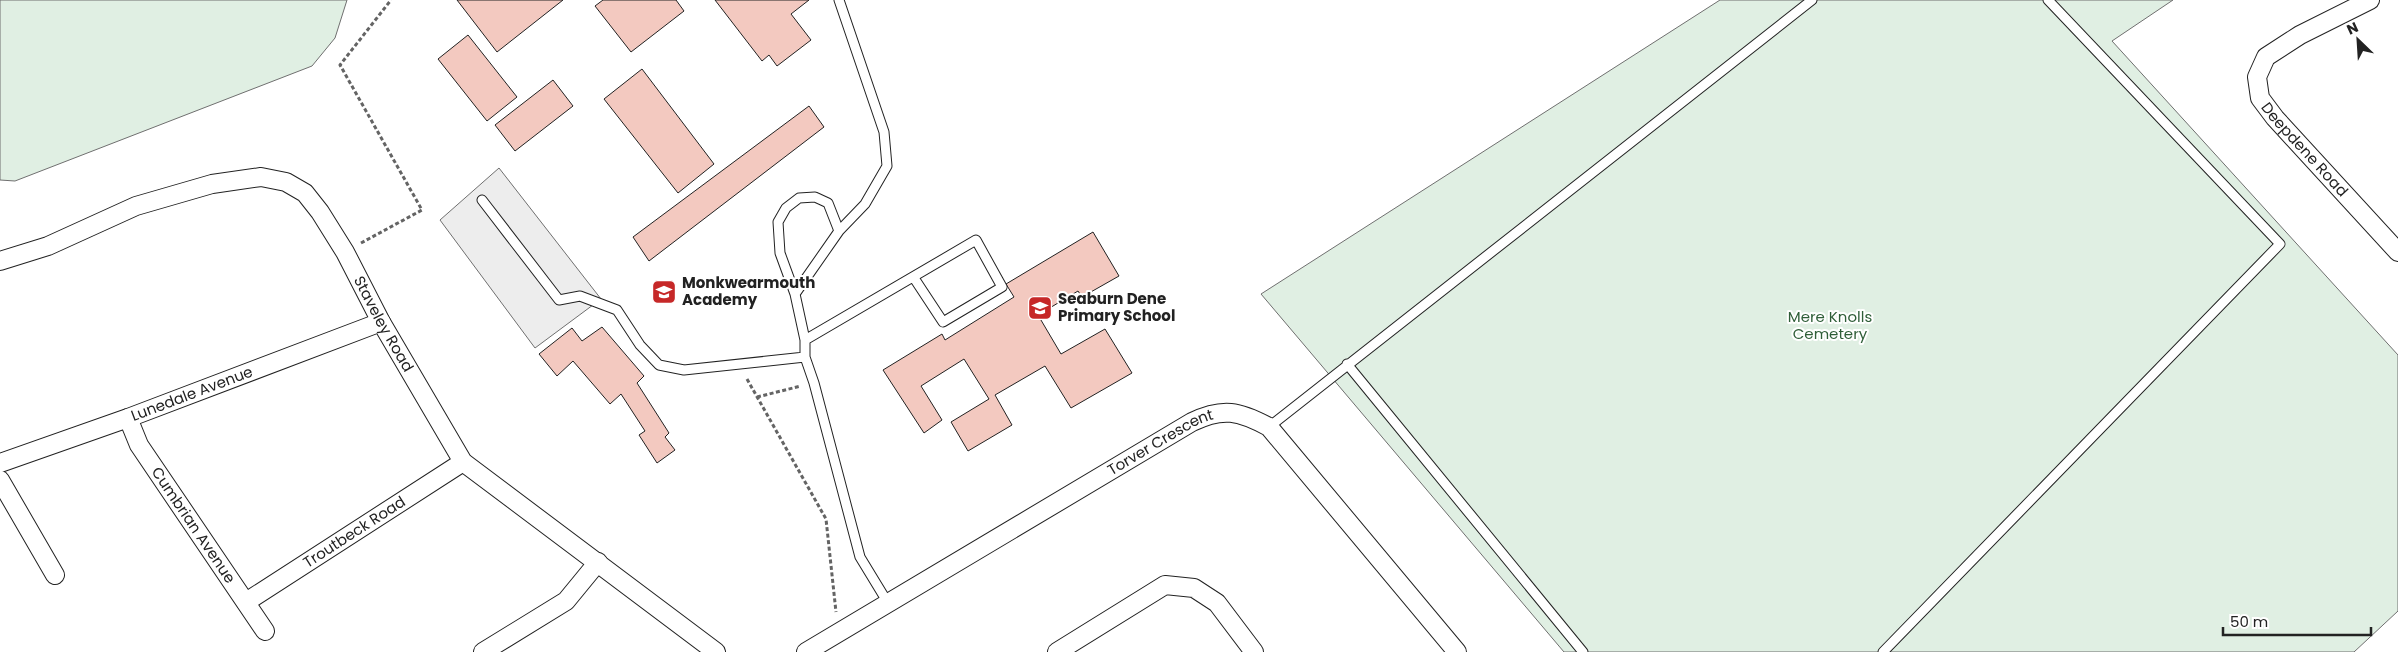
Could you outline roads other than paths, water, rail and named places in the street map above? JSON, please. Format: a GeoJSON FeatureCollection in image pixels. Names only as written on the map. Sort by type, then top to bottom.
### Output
{"type":"FeatureCollection","features":[{"type":"Feature","properties":{"kind":"street","name":"Deepdene Road"},"geometry":{"type":"LineString","coordinates":[[2370,0],[2300,35],[2266,57],[2257,77],[2260,98],[2275,118],[2398,252]]}},
{"type":"Feature","properties":{"kind":"street","name":"Staveley Road"},"geometry":{"type":"LineString","coordinates":[[0,261],[48,246],[136,206],[212,184],[261,177],[286,182],[305,193],[345,252],[381,322],[463,462],[716,652]]}},
{"type":"Feature","properties":{"kind":"street","name":"Lunedale Avenue"},"geometry":{"type":"LineString","coordinates":[[0,462],[128,418],[381,322]]}},
{"type":"Feature","properties":{"kind":"street","name":"Torver Crescent"},"geometry":{"type":"LineString","coordinates":[[806,652],[1183,427],[1209,414],[1229,412],[1248,416],[1268,427],[1457,652]]}},
{"type":"Feature","properties":{"kind":"street","name":"Cumbrian Avenue"},"geometry":{"type":"LineString","coordinates":[[128,418],[139,445],[265,630]]}},
{"type":"Feature","properties":{"kind":"street","name":"Troutbeck Road"},"geometry":{"type":"LineString","coordinates":[[246,602],[463,462]]}},
{"type":"Feature","properties":{"kind":"street"},"geometry":{"type":"LineString","coordinates":[[0,480],[55,575]]}},
{"type":"Feature","properties":{"kind":"street"},"geometry":{"type":"LineString","coordinates":[[483,652],[566,601],[598,562]]}},
{"type":"Feature","properties":{"kind":"street"},"geometry":{"type":"LineString","coordinates":[[1057,652],[1165,585],[1194,588],[1217,603],[1254,652]]}},
{"type":"Feature","properties":{"kind":"lane"},"geometry":{"type":"LineString","coordinates":[[795,294],[839,231],[865,204],[887,166],[884,132],[839,0]]}},
{"type":"Feature","properties":{"kind":"lane"},"geometry":{"type":"LineString","coordinates":[[1268,427],[1812,0]]}},
{"type":"Feature","properties":{"kind":"lane"},"geometry":{"type":"LineString","coordinates":[[1883,652],[2280,244],[2048,0]]}},
{"type":"Feature","properties":{"kind":"lane"},"geometry":{"type":"LineString","coordinates":[[839,231],[828,203],[815,197],[799,198],[786,208],[778,222],[780,252],[795,294],[805,340],[805,357],[814,383],[860,558],[888,603]]}},
{"type":"Feature","properties":{"kind":"lane"},"geometry":{"type":"LineString","coordinates":[[482,200],[558,300],[580,296],[617,310],[640,345],[660,365],[684,370],[805,357]]}},
{"type":"Feature","properties":{"kind":"lane"},"geometry":{"type":"LineString","coordinates":[[805,340],[914,278],[976,240],[1002,287],[943,322],[914,278]]}},
{"type":"Feature","properties":{"kind":"lane"},"geometry":{"type":"LineString","coordinates":[[1347,364],[1583,652]]}},
{"type":"Feature","properties":{"kind":"place","name":"Monkwearmouth Academy"},"geometry":{"type":"Point","coordinates":[664,292]}},
{"type":"Feature","properties":{"kind":"place","name":"Seaburn Dene Primary School"},"geometry":{"type":"Point","coordinates":[1040,308]}},
{"type":"Feature","properties":{"kind":"park label","name":"Mere Knolls Cemetery"},"geometry":{"type":"Point","coordinates":[1830,326]}}]}
